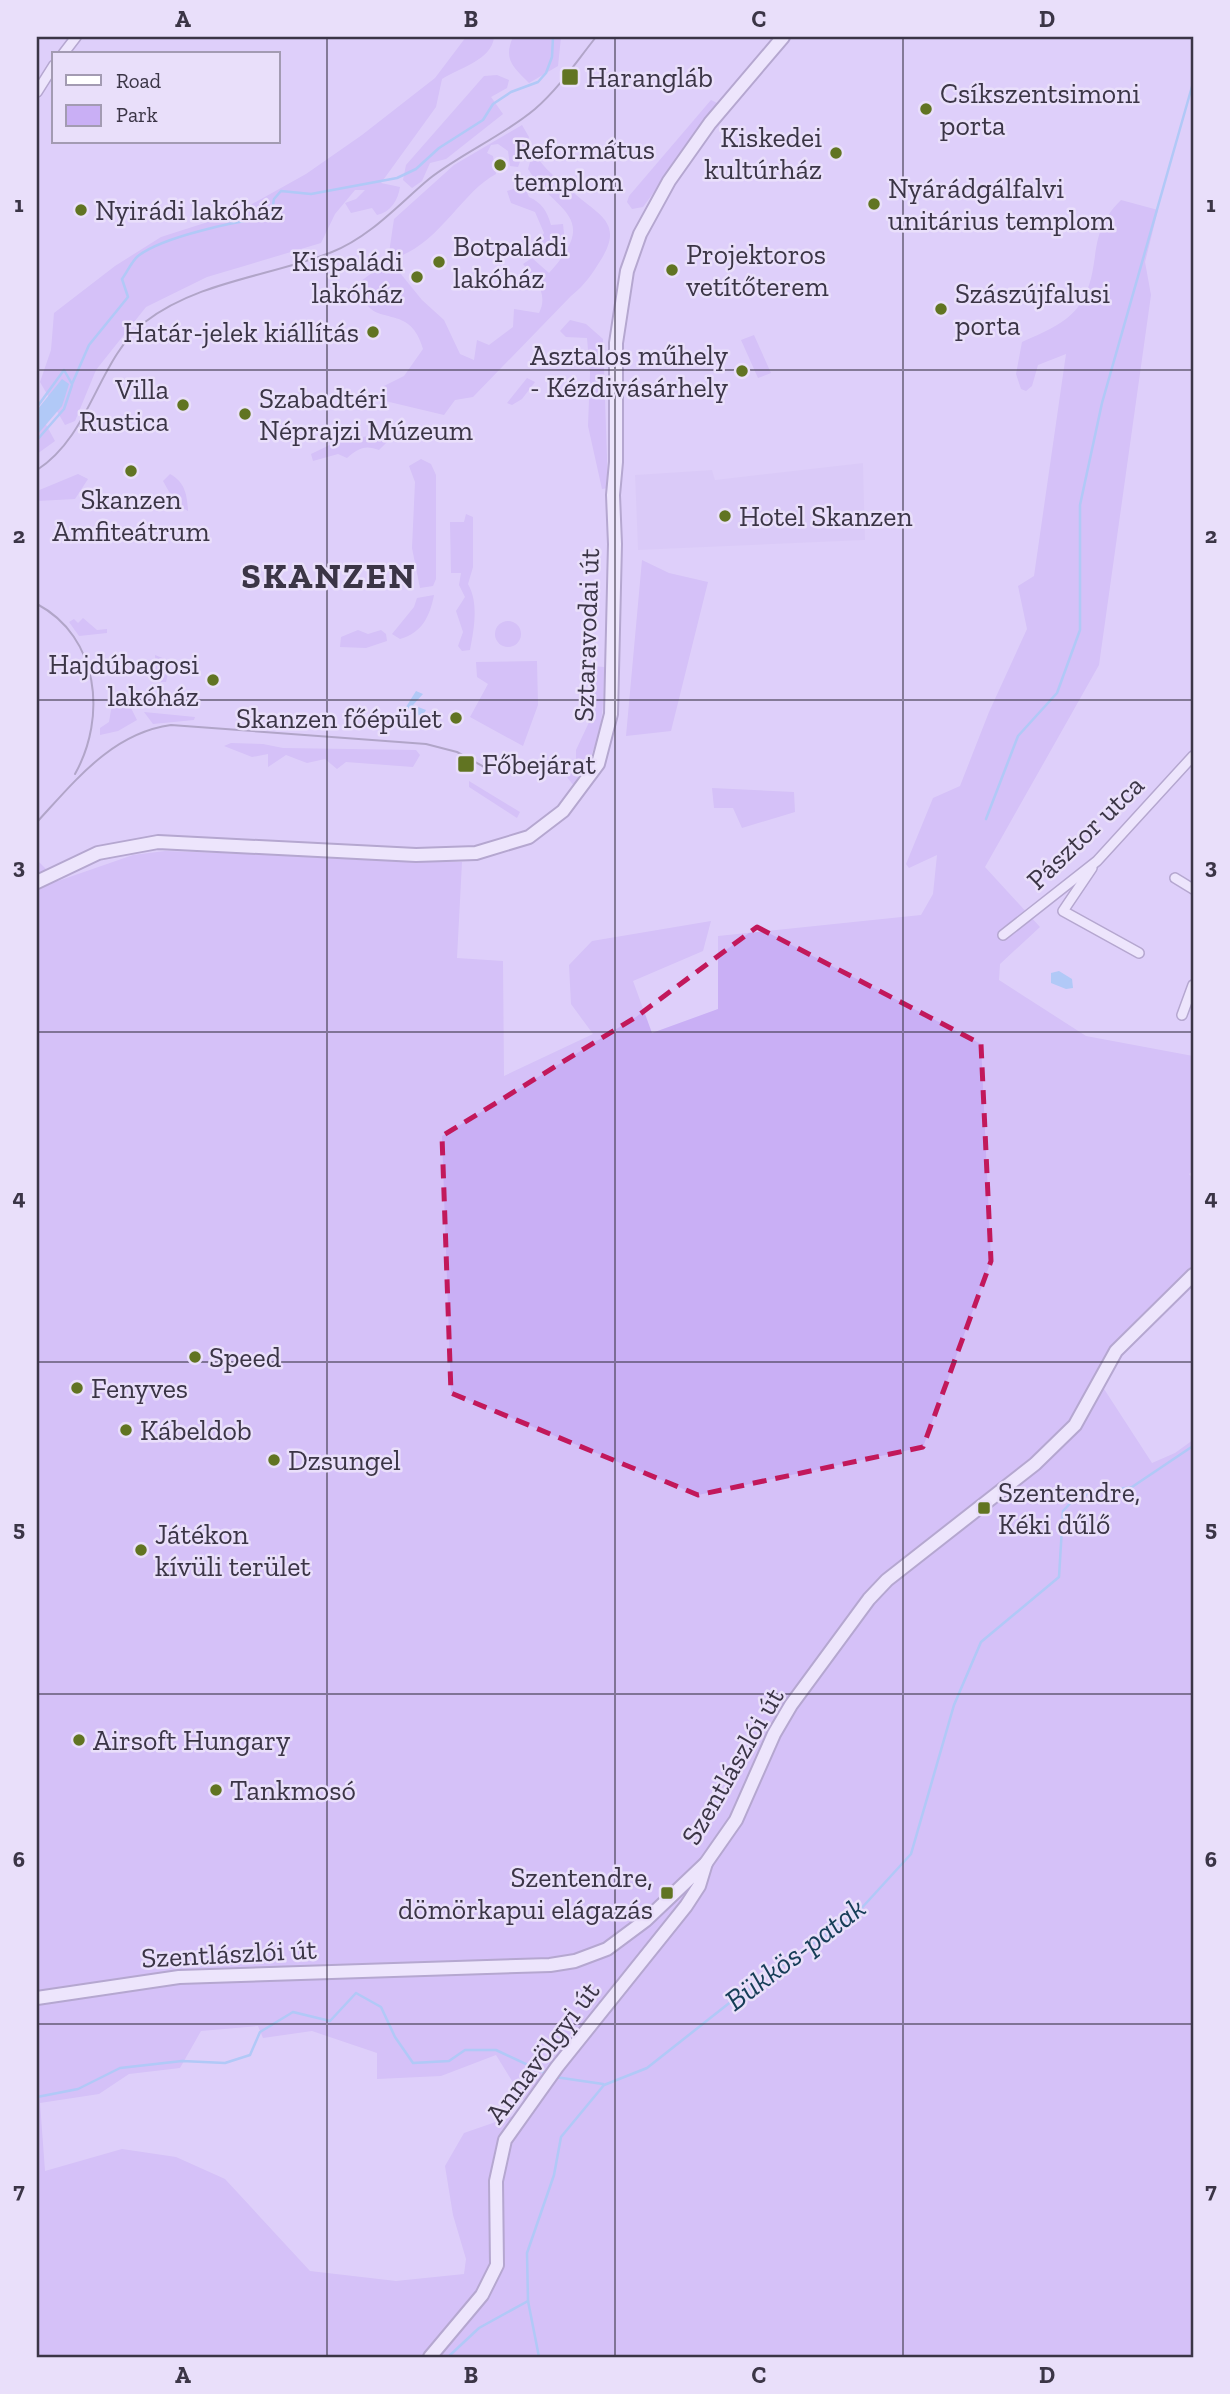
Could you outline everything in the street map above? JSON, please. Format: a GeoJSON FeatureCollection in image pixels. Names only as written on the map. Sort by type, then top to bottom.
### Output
{"type":"FeatureCollection","features":[{"type":"Feature","properties":{"kind":"street"},"geometry":{"type":"LineString","coordinates":[[65,52],[76,37]]}},
{"type":"Feature","properties":{"kind":"street","name":"Sztaravodai út"},"geometry":{"type":"LineString","coordinates":[[37,883],[98,853],[158,842],[416,855],[476,853],[528,837],[563,811],[598,764],[611,714],[616,343],[629,265],[640,234],[668,181],[710,123],[783,37]]}},
{"type":"Feature","properties":{"kind":"street"},"geometry":{"type":"LineString","coordinates":[[37,92],[52,68]]}},
{"type":"Feature","properties":{"kind":"street","name":"Pásztor utca"},"geometry":{"type":"LineString","coordinates":[[1003,935],[1097,861],[1193,755]]}},
{"type":"Feature","properties":{"kind":"street"},"geometry":{"type":"LineString","coordinates":[[1097,861],[1063,911],[1139,953]]}},
{"type":"Feature","properties":{"kind":"street"},"geometry":{"type":"LineString","coordinates":[[1175,878],[1193,890]]}},
{"type":"Feature","properties":{"kind":"street"},"geometry":{"type":"LineString","coordinates":[[1182,1015],[1193,985]]}},
{"type":"Feature","properties":{"kind":"street","name":"Szentlászlói út"},"geometry":{"type":"LineString","coordinates":[[37,1998],[179,1977],[550,1965],[575,1961],[607,1949],[622,1939],[706,1863],[736,1819],[774,1734],[791,1705],[869,1599],[887,1580],[1035,1464],[1075,1425],[1116,1351],[1193,1275]]}},
{"type":"Feature","properties":{"kind":"street","name":"Annavölgyi út"},"geometry":{"type":"LineString","coordinates":[[430,2357],[482,2295],[494,2273],[498,2248],[495,2191],[500,2154],[513,2127],[686,1906],[699,1886],[706,1863]]}},
{"type":"Feature","properties":{"kind":"highlighted area"},"geometry":{"type":"Polygon","coordinates":[[[757,927],[981,1044],[991,1261],[923,1447],[698,1495],[451,1393],[442,1136],[636,1017],[757,927]]]}},
{"type":"Feature","properties":{"kind":"shaded area"},"geometry":{"type":"Polygon","coordinates":[[[863,463],[865,540],[638,550],[635,475],[712,470],[715,480],[863,463]]]}},
{"type":"Feature","properties":{"kind":"green space"},"geometry":{"type":"Polygon","coordinates":[[[466,37],[494,37],[492,45],[481,57],[442,79],[436,107],[381,183],[400,187],[396,201],[390,208],[377,215],[372,208],[351,213],[345,203],[356,199],[365,190],[355,190],[335,214],[321,243],[207,277],[146,307],[96,370],[75,421],[65,425],[40,382],[51,350],[54,313],[115,266],[161,237],[236,213],[306,174],[362,135],[435,78],[466,37]]]}},
{"type":"Feature","properties":{"kind":"green space"},"geometry":{"type":"Polygon","coordinates":[[[513,37],[561,37],[558,66],[529,83],[509,57],[513,37]]]}},
{"type":"Feature","properties":{"kind":"green space"},"geometry":{"type":"Polygon","coordinates":[[[497,75],[509,80],[507,88],[491,97],[503,114],[446,159],[430,163],[422,181],[412,188],[403,180],[406,165],[484,76],[497,75]]]}},
{"type":"Feature","properties":{"kind":"green space"},"geometry":{"type":"Polygon","coordinates":[[[711,100],[719,104],[643,207],[632,209],[627,202],[629,196],[711,100]]]}},
{"type":"Feature","properties":{"kind":"green space"},"geometry":{"type":"Polygon","coordinates":[[[522,125],[529,137],[518,167],[510,166],[508,151],[498,144],[491,145],[487,153],[493,156],[496,174],[473,192],[439,229],[413,250],[398,257],[389,253],[394,219],[454,165],[522,125]]]}},
{"type":"Feature","properties":{"kind":"green space"},"geometry":{"type":"Polygon","coordinates":[[[539,160],[556,178],[600,214],[609,228],[608,246],[595,269],[580,288],[473,397],[455,400],[444,415],[381,400],[384,386],[404,376],[423,349],[411,326],[379,313],[366,303],[361,281],[376,270],[396,268],[422,300],[444,320],[460,354],[474,360],[477,340],[489,345],[513,327],[514,309],[539,313],[542,306],[541,293],[523,264],[532,258],[549,273],[564,254],[572,238],[573,226],[568,216],[528,169],[530,162],[539,160]]]}},
{"type":"Feature","properties":{"kind":"green space"},"geometry":{"type":"Polygon","coordinates":[[[525,188],[529,197],[543,208],[551,225],[563,224],[565,243],[548,248],[540,239],[544,233],[535,212],[511,203],[507,191],[525,188]]]}},
{"type":"Feature","properties":{"kind":"green space"},"geometry":{"type":"Polygon","coordinates":[[[1121,200],[1158,210],[1145,262],[1151,295],[1099,665],[985,867],[1040,927],[1000,964],[999,980],[1086,1036],[1193,1056],[1193,1171],[1189,1174],[1193,1179],[1193,1266],[1121,1340],[1095,1375],[1152,1463],[1175,1453],[1193,1440],[1193,2357],[37,2357],[37,860],[58,881],[133,855],[165,851],[462,862],[457,958],[503,961],[504,1076],[593,1034],[571,1004],[569,965],[592,941],[711,921],[703,951],[633,981],[652,1033],[718,1009],[718,936],[921,915],[933,894],[937,855],[909,868],[906,864],[933,798],[960,786],[989,712],[1027,629],[1018,586],[1034,576],[1066,354],[1038,365],[1032,386],[1026,391],[1021,389],[1016,374],[1022,342],[1062,322],[1080,304],[1091,277],[1102,226],[1121,200]],[[258,2026],[201,2031],[180,2068],[129,2074],[99,2094],[40,2103],[45,2171],[122,2149],[176,2157],[225,2179],[310,2271],[396,2281],[464,2274],[466,2259],[453,2215],[445,2166],[464,2133],[530,2110],[496,2055],[441,2076],[377,2079],[377,2053],[312,2031],[263,2038],[258,2026]]]}},
{"type":"Feature","properties":{"kind":"green space"},"geometry":{"type":"Polygon","coordinates":[[[570,320],[586,324],[603,339],[608,488],[602,489],[588,426],[590,373],[587,338],[566,337],[560,331],[570,320]]]}},
{"type":"Feature","properties":{"kind":"green space"},"geometry":{"type":"Polygon","coordinates":[[[754,335],[771,373],[758,378],[741,340],[754,335]]]}},
{"type":"Feature","properties":{"kind":"green space"},"geometry":{"type":"Polygon","coordinates":[[[527,378],[535,382],[522,399],[512,405],[507,403],[527,378]]]}},
{"type":"Feature","properties":{"kind":"green space"},"geometry":{"type":"Polygon","coordinates":[[[37,408],[55,441],[37,454],[37,408]]]}},
{"type":"Feature","properties":{"kind":"green space"},"geometry":{"type":"Polygon","coordinates":[[[384,433],[389,440],[379,450],[365,448],[347,458],[338,454],[313,461],[311,454],[336,442],[384,433]]]}},
{"type":"Feature","properties":{"kind":"green space"},"geometry":{"type":"Polygon","coordinates":[[[421,459],[431,464],[436,475],[436,579],[433,586],[420,588],[412,548],[415,482],[409,466],[421,459]]]}},
{"type":"Feature","properties":{"kind":"green space"},"geometry":{"type":"Polygon","coordinates":[[[78,474],[88,479],[75,499],[37,501],[37,491],[78,474]]]}},
{"type":"Feature","properties":{"kind":"green space"},"geometry":{"type":"Polygon","coordinates":[[[170,474],[184,489],[188,511],[176,504],[163,481],[170,474]]]}},
{"type":"Feature","properties":{"kind":"green space"},"geometry":{"type":"Polygon","coordinates":[[[466,514],[473,517],[473,567],[468,584],[474,600],[475,617],[470,650],[462,651],[458,646],[463,632],[456,611],[465,597],[459,585],[461,573],[451,573],[450,522],[464,522],[466,514]]]}},
{"type":"Feature","properties":{"kind":"green space"},"geometry":{"type":"Polygon","coordinates":[[[642,560],[669,573],[708,582],[671,731],[626,736],[642,560]]]}},
{"type":"Feature","properties":{"kind":"green space"},"geometry":{"type":"Polygon","coordinates":[[[434,595],[424,623],[414,633],[400,639],[392,634],[414,607],[417,598],[434,595]]]}},
{"type":"Feature","properties":{"kind":"green space"},"geometry":{"type":"Polygon","coordinates":[[[83,618],[97,630],[107,629],[107,633],[79,636],[69,622],[74,619],[78,623],[83,618]]]}},
{"type":"Feature","properties":{"kind":"green space"},"geometry":{"type":"Polygon","coordinates":[[[508,621],[517,625],[521,634],[517,643],[508,647],[499,643],[495,634],[499,625],[508,621]]]}},
{"type":"Feature","properties":{"kind":"green space"},"geometry":{"type":"Polygon","coordinates":[[[358,630],[368,634],[381,630],[386,634],[387,641],[366,648],[340,647],[341,637],[358,630]]]}},
{"type":"Feature","properties":{"kind":"green space"},"geometry":{"type":"Polygon","coordinates":[[[155,655],[165,659],[169,670],[166,682],[161,682],[156,672],[155,655]]]}},
{"type":"Feature","properties":{"kind":"green space"},"geometry":{"type":"Polygon","coordinates":[[[537,661],[538,705],[523,746],[470,717],[488,684],[477,677],[476,662],[537,661]]]}},
{"type":"Feature","properties":{"kind":"green space"},"geometry":{"type":"Polygon","coordinates":[[[592,666],[604,667],[600,730],[590,757],[574,786],[567,777],[576,768],[576,750],[591,718],[592,666]]]}},
{"type":"Feature","properties":{"kind":"green space"},"geometry":{"type":"Polygon","coordinates":[[[120,697],[130,706],[137,720],[118,731],[100,735],[100,728],[109,722],[111,710],[120,697]]]}},
{"type":"Feature","properties":{"kind":"green space"},"geometry":{"type":"Polygon","coordinates":[[[144,712],[195,717],[194,720],[153,724],[144,712]]]}},
{"type":"Feature","properties":{"kind":"green space"},"geometry":{"type":"Polygon","coordinates":[[[231,743],[283,748],[416,750],[420,755],[413,767],[346,762],[337,769],[325,759],[307,763],[286,755],[268,767],[268,754],[252,757],[224,746],[231,743]]]}},
{"type":"Feature","properties":{"kind":"green space"},"geometry":{"type":"Polygon","coordinates":[[[469,781],[520,812],[517,818],[469,787],[469,781]]]}},
{"type":"Feature","properties":{"kind":"green space"},"geometry":{"type":"Polygon","coordinates":[[[712,788],[794,792],[795,812],[742,828],[733,808],[714,808],[712,788]]]}},
{"type":"Feature","properties":{"kind":"water"},"geometry":{"type":"Polygon","coordinates":[[[62,379],[69,384],[62,406],[37,435],[37,410],[62,379]]]}},
{"type":"Feature","properties":{"kind":"water"},"geometry":{"type":"Polygon","coordinates":[[[416,691],[423,694],[413,705],[426,710],[422,717],[406,707],[416,691]]]}},
{"type":"Feature","properties":{"kind":"water"},"geometry":{"type":"Polygon","coordinates":[[[1059,971],[1072,979],[1073,988],[1066,989],[1051,983],[1051,973],[1059,971]]]}},
{"type":"Feature","properties":{"kind":"waterway"},"geometry":{"type":"LineString","coordinates":[[37,407],[64,370],[72,384],[89,345],[128,297],[122,279],[138,256],[183,236],[271,217],[274,199],[281,191],[311,194],[397,178],[416,169],[439,148],[483,120],[493,104],[511,92],[538,82],[546,73],[552,57],[553,37]]}},
{"type":"Feature","properties":{"kind":"waterway"},"geometry":{"type":"LineString","coordinates":[[986,819],[1018,736],[1057,693],[1080,630],[1080,505],[1102,403],[1193,83]]}},
{"type":"Feature","properties":{"kind":"waterway"},"geometry":{"type":"LineString","coordinates":[[37,440],[64,409],[72,385]]}},
{"type":"Feature","properties":{"kind":"waterway","name":"Bükkös-patak"},"geometry":{"type":"LineString","coordinates":[[539,2357],[528,2301],[527,2253],[554,2175],[561,2137],[604,2085],[647,2068],[728,2004],[858,1912],[911,1854],[954,1705],[981,1642],[1059,1577],[1063,1511],[1077,1496],[1132,1487],[1193,1446]]}},
{"type":"Feature","properties":{"kind":"waterway"},"geometry":{"type":"LineString","coordinates":[[37,2097],[78,2089],[120,2068],[182,2061],[225,2063],[250,2055],[260,2032],[293,2012],[330,2021],[356,1993],[381,2007],[395,2037],[413,2063],[449,2061],[465,2050],[496,2050],[545,2073]]}},
{"type":"Feature","properties":{"kind":"waterway"},"geometry":{"type":"LineString","coordinates":[[555,2077],[603,2084]]}},
{"type":"Feature","properties":{"kind":"waterway"},"geometry":{"type":"LineString","coordinates":[[448,2357],[479,2328],[528,2301]]}},
{"type":"Feature","properties":{"kind":"tram line"},"geometry":{"type":"LineString","coordinates":[[37,470],[55,455],[70,437],[116,356],[145,322],[188,297],[309,260],[359,238],[429,179],[535,109],[560,83],[596,37]]}},
{"type":"Feature","properties":{"kind":"tram line"},"geometry":{"type":"LineString","coordinates":[[37,604],[58,618],[74,636],[85,657],[91,680],[91,728],[85,752],[75,774]]}},
{"type":"Feature","properties":{"kind":"tram line"},"geometry":{"type":"LineString","coordinates":[[37,822],[81,775],[113,748],[150,730],[171,725],[426,744],[457,752],[486,768]]}},
{"type":"Feature","properties":{"kind":"place","name":"Harangláb"},"geometry":{"type":"Point","coordinates":[570,77]}},
{"type":"Feature","properties":{"kind":"place","name":"Csíkszentsimoni porta"},"geometry":{"type":"Point","coordinates":[926,109]}},
{"type":"Feature","properties":{"kind":"place","name":"Kiskedei kultúrház"},"geometry":{"type":"Point","coordinates":[836,153]}},
{"type":"Feature","properties":{"kind":"place","name":"Református templom"},"geometry":{"type":"Point","coordinates":[500,165]}},
{"type":"Feature","properties":{"kind":"place","name":"Nyárádgálfalvi unitárius templom"},"geometry":{"type":"Point","coordinates":[874,204]}},
{"type":"Feature","properties":{"kind":"place","name":"Nyirádi lakóház"},"geometry":{"type":"Point","coordinates":[81,210]}},
{"type":"Feature","properties":{"kind":"place","name":"Botpaládi lakóház"},"geometry":{"type":"Point","coordinates":[439,262]}},
{"type":"Feature","properties":{"kind":"place","name":"Projektoros vetítőterem"},"geometry":{"type":"Point","coordinates":[672,270]}},
{"type":"Feature","properties":{"kind":"place","name":"Kispaládi lakóház"},"geometry":{"type":"Point","coordinates":[417,277]}},
{"type":"Feature","properties":{"kind":"place","name":"Szászújfalusi porta"},"geometry":{"type":"Point","coordinates":[941,309]}},
{"type":"Feature","properties":{"kind":"place","name":"Határ-jelek kiállítás"},"geometry":{"type":"Point","coordinates":[373,332]}},
{"type":"Feature","properties":{"kind":"place","name":"Asztalos műhely - Kézdivásárhely"},"geometry":{"type":"Point","coordinates":[742,371]}},
{"type":"Feature","properties":{"kind":"place","name":"Villa Rustica"},"geometry":{"type":"Point","coordinates":[183,405]}},
{"type":"Feature","properties":{"kind":"place","name":"Szabadtéri Néprajzi Múzeum"},"geometry":{"type":"Point","coordinates":[245,414]}},
{"type":"Feature","properties":{"kind":"place","name":"Skanzen Amfiteátrum"},"geometry":{"type":"Point","coordinates":[131,471]}},
{"type":"Feature","properties":{"kind":"place","name":"Hotel Skanzen"},"geometry":{"type":"Point","coordinates":[725,516]}},
{"type":"Feature","properties":{"kind":"place","name":"Hajdúbagosi lakóház"},"geometry":{"type":"Point","coordinates":[213,680]}},
{"type":"Feature","properties":{"kind":"place","name":"Skanzen főépület"},"geometry":{"type":"Point","coordinates":[456,718]}},
{"type":"Feature","properties":{"kind":"place","name":"Főbejárat"},"geometry":{"type":"Point","coordinates":[466,764]}},
{"type":"Feature","properties":{"kind":"place","name":"Speed"},"geometry":{"type":"Point","coordinates":[195,1357]}},
{"type":"Feature","properties":{"kind":"place","name":"Fenyves"},"geometry":{"type":"Point","coordinates":[77,1388]}},
{"type":"Feature","properties":{"kind":"place","name":"Kábeldob"},"geometry":{"type":"Point","coordinates":[126,1430]}},
{"type":"Feature","properties":{"kind":"place","name":"Dzsungel"},"geometry":{"type":"Point","coordinates":[274,1460]}},
{"type":"Feature","properties":{"kind":"place","name":"Szentendre, Kéki dűlő"},"geometry":{"type":"Point","coordinates":[984,1508]}},
{"type":"Feature","properties":{"kind":"place","name":"Játékon kívüli terület"},"geometry":{"type":"Point","coordinates":[141,1550]}},
{"type":"Feature","properties":{"kind":"place","name":"Airsoft Hungary"},"geometry":{"type":"Point","coordinates":[79,1740]}},
{"type":"Feature","properties":{"kind":"place","name":"Tankmosó"},"geometry":{"type":"Point","coordinates":[216,1790]}},
{"type":"Feature","properties":{"kind":"place","name":"Szentendre, dömörkapui elágazás"},"geometry":{"type":"Point","coordinates":[667,1893]}},
{"type":"Feature","properties":{"kind":"district","name":"SKANZEN"},"geometry":{"type":"Point","coordinates":[329,576]}}]}
